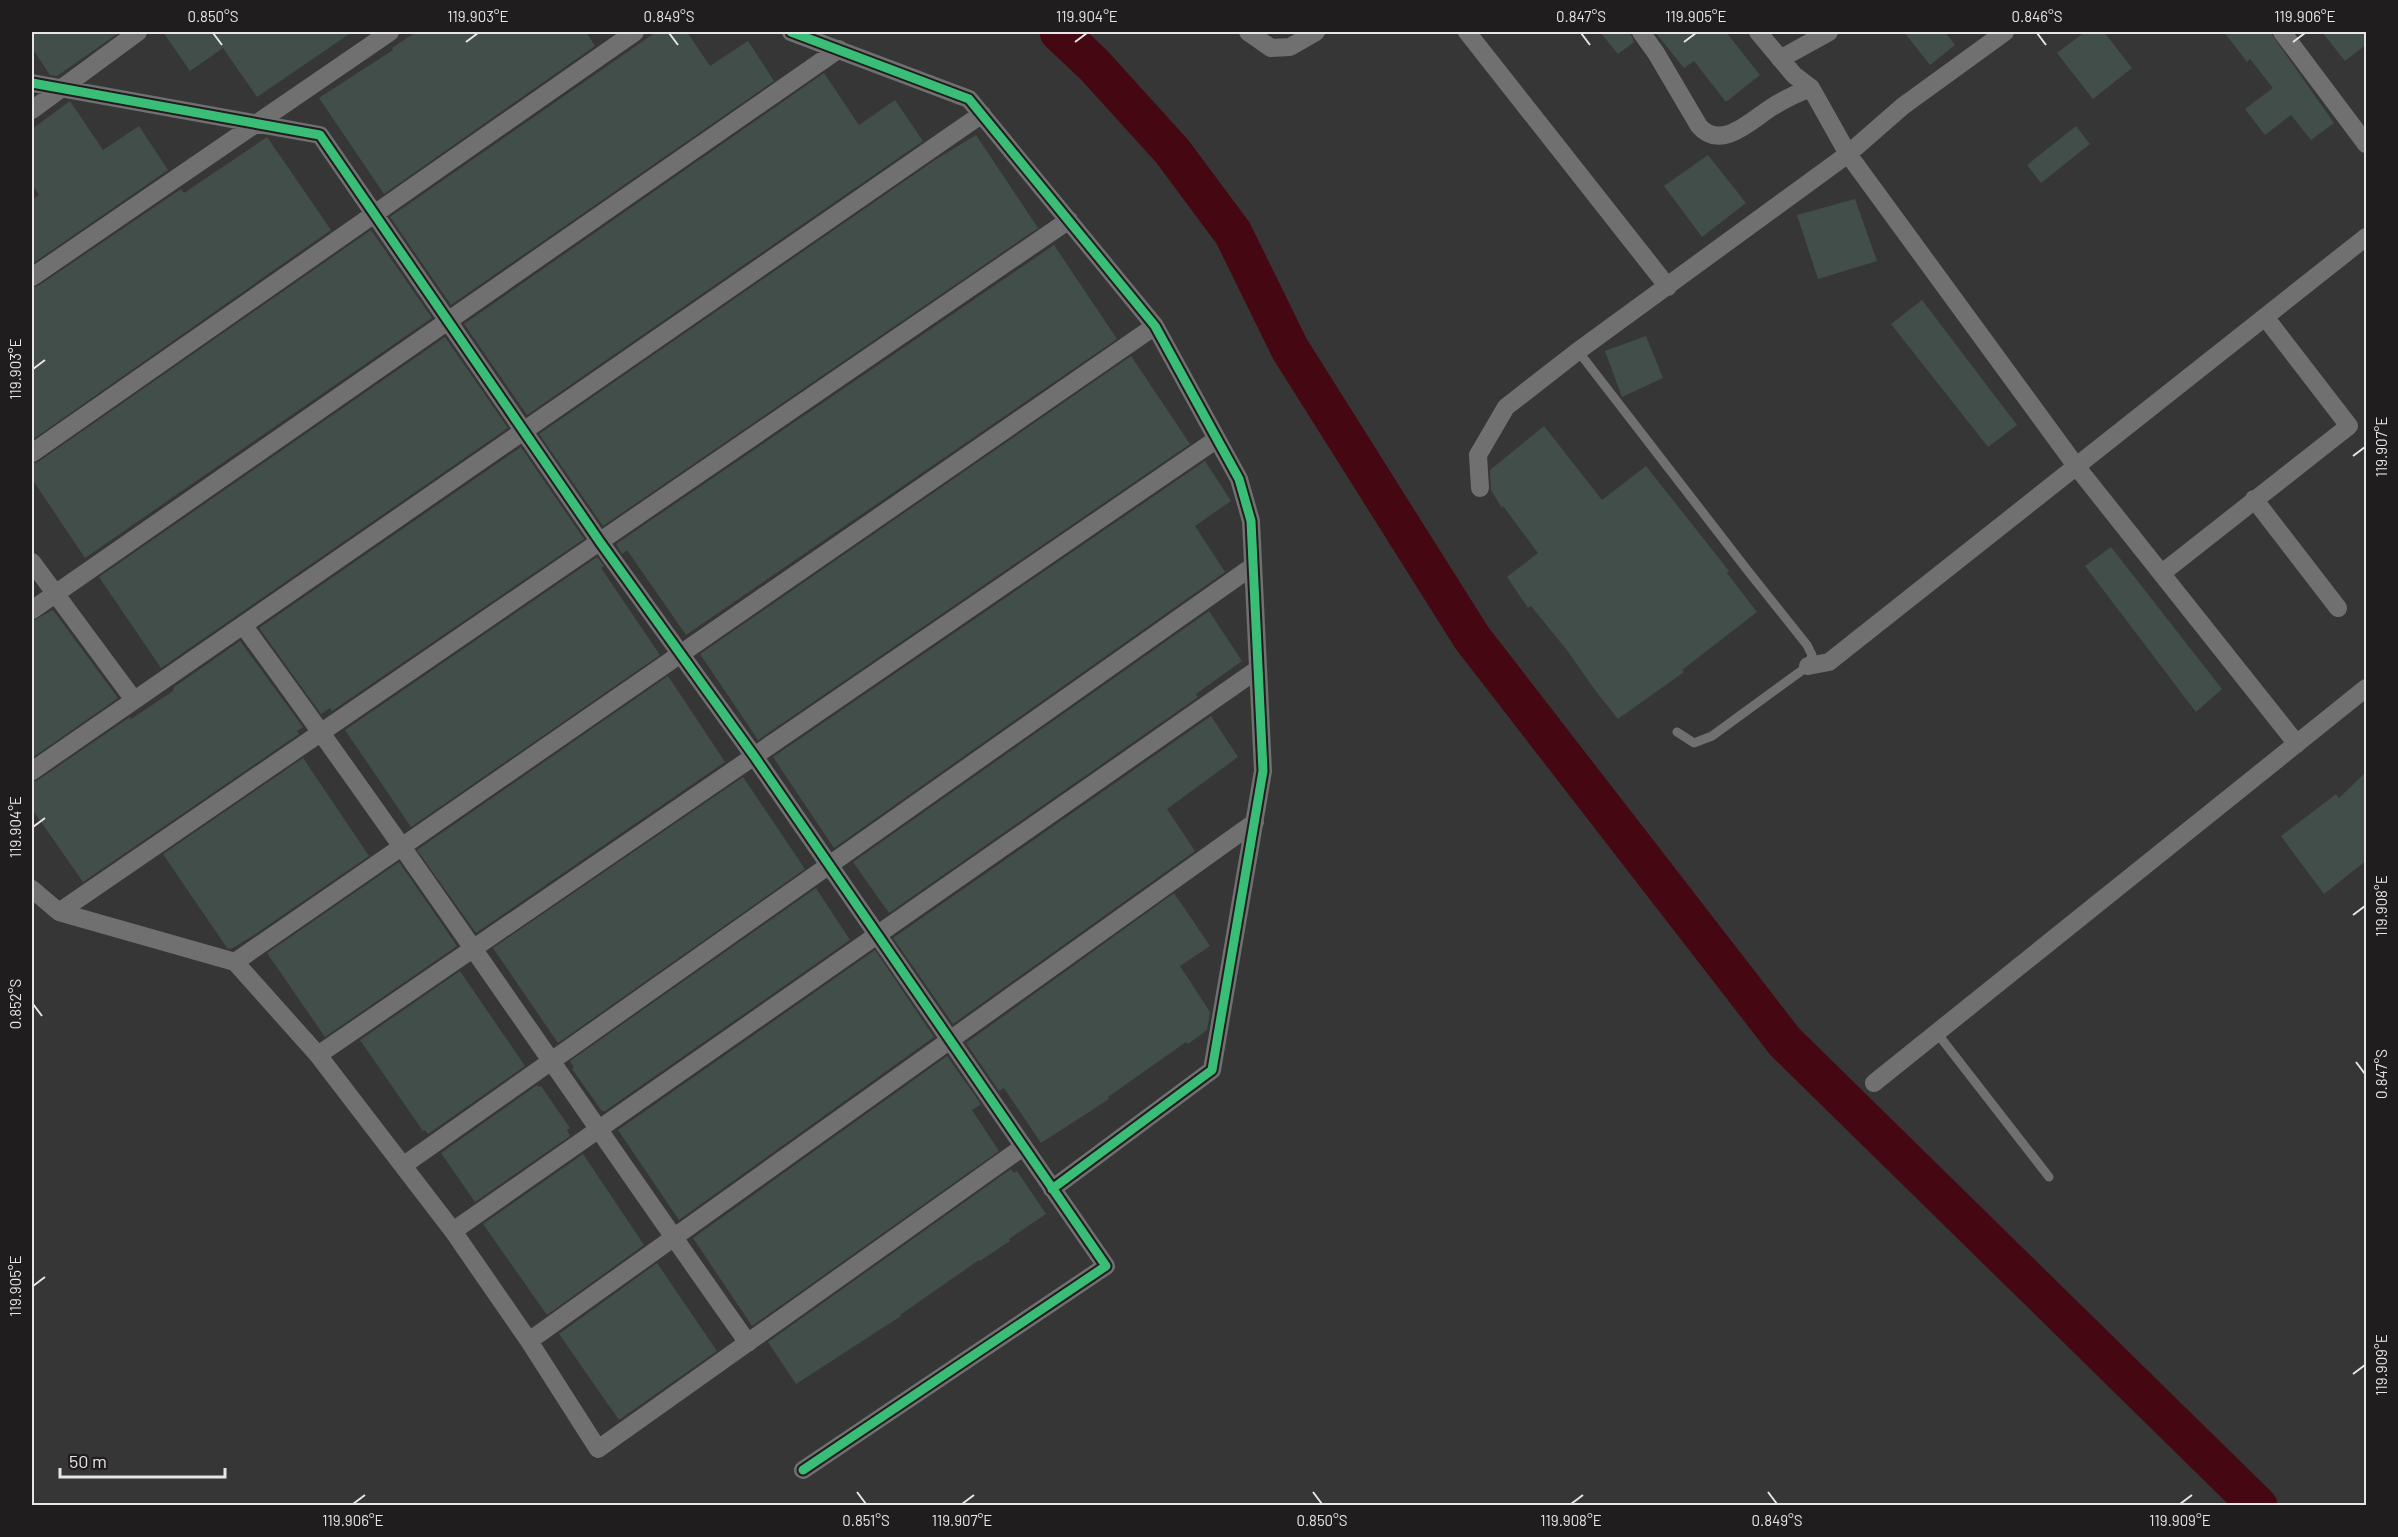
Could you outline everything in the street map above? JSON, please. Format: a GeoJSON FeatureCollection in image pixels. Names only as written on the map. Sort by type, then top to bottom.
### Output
{"type":"FeatureCollection","features":[{"type":"Feature","properties":{"kind":"street"},"geometry":{"type":"LineString","coordinates":[[32,110],[138,32]]}},
{"type":"Feature","properties":{"kind":"street"},"geometry":{"type":"LineString","coordinates":[[32,277],[390,32]]}},
{"type":"Feature","properties":{"kind":"street"},"geometry":{"type":"LineString","coordinates":[[32,453],[635,32]]}},
{"type":"Feature","properties":{"kind":"street"},"geometry":{"type":"LineString","coordinates":[[791,32],[969,99],[1155,326],[1239,479],[1251,521],[1263,771],[1212,1070],[1052,1189]]}},
{"type":"Feature","properties":{"kind":"street"},"geometry":{"type":"LineString","coordinates":[[1248,32],[1271,48],[1290,47],[1316,32]]}},
{"type":"Feature","properties":{"kind":"street"},"geometry":{"type":"LineString","coordinates":[[1467,32],[1668,287]]}},
{"type":"Feature","properties":{"kind":"street"},"geometry":{"type":"LineString","coordinates":[[1641,32],[1703,132],[1711,135],[1732,134],[1773,106],[1811,88]]}},
{"type":"Feature","properties":{"kind":"street"},"geometry":{"type":"LineString","coordinates":[[1758,32],[1794,75],[1811,88],[1848,154],[2076,466],[2297,744]]}},
{"type":"Feature","properties":{"kind":"street"},"geometry":{"type":"LineString","coordinates":[[1780,59],[1828,32]]}},
{"type":"Feature","properties":{"kind":"street"},"geometry":{"type":"LineString","coordinates":[[1480,488],[1478,455],[1506,407],[1578,351],[1848,154],[1903,106],[2005,32]]}},
{"type":"Feature","properties":{"kind":"street"},"geometry":{"type":"LineString","coordinates":[[2282,32],[2367,144]]}},
{"type":"Feature","properties":{"kind":"street"},"geometry":{"type":"LineString","coordinates":[[32,610],[838,49]]}},
{"type":"Feature","properties":{"kind":"street"},"geometry":{"type":"LineString","coordinates":[[32,83],[320,135],[600,542],[754,756],[1106,1266],[803,1470]]}},
{"type":"Feature","properties":{"kind":"street"},"geometry":{"type":"LineString","coordinates":[[32,771],[982,114]]}},
{"type":"Feature","properties":{"kind":"street"},"geometry":{"type":"LineString","coordinates":[[59,912],[1069,220]]}},
{"type":"Feature","properties":{"kind":"street"},"geometry":{"type":"LineString","coordinates":[[1808,666],[1829,662],[2367,237]]}},
{"type":"Feature","properties":{"kind":"street"},"geometry":{"type":"LineString","coordinates":[[2162,573],[2349,426],[2265,317]]}},
{"type":"Feature","properties":{"kind":"street"},"geometry":{"type":"LineString","coordinates":[[236,962],[1155,326]]}},
{"type":"Feature","properties":{"kind":"street"},"geometry":{"type":"LineString","coordinates":[[318,1055],[1217,439]]}},
{"type":"Feature","properties":{"kind":"street"},"geometry":{"type":"LineString","coordinates":[[2254,499],[2338,608]]}},
{"type":"Feature","properties":{"kind":"street"},"geometry":{"type":"LineString","coordinates":[[32,561],[134,700]]}},
{"type":"Feature","properties":{"kind":"street"},"geometry":{"type":"LineString","coordinates":[[404,1165],[1253,566]]}},
{"type":"Feature","properties":{"kind":"street"},"geometry":{"type":"LineString","coordinates":[[243,625],[403,846],[550,1062],[748,1343]]}},
{"type":"Feature","properties":{"kind":"street"},"geometry":{"type":"LineString","coordinates":[[453,1231],[1258,669]]}},
{"type":"Feature","properties":{"kind":"street"},"geometry":{"type":"LineString","coordinates":[[1874,1083],[2367,688]]}},
{"type":"Feature","properties":{"kind":"street"},"geometry":{"type":"LineString","coordinates":[[529,1341],[1255,822]]}},
{"type":"Feature","properties":{"kind":"street"},"geometry":{"type":"LineString","coordinates":[[32,889],[59,912],[236,962],[318,1055],[404,1165],[529,1341],[598,1449],[1023,1147]]}},
{"type":"Feature","properties":{"kind":"lane"},"geometry":{"type":"LineString","coordinates":[[1578,351],[1807,645],[1812,655],[1808,666],[1712,736],[1694,743],[1677,732]]}},
{"type":"Feature","properties":{"kind":"lane"},"geometry":{"type":"LineString","coordinates":[[1936,1033],[2049,1177]]}},
{"type":"Feature","properties":{"kind":"building"},"geometry":{"type":"Polygon","coordinates":[[[32,32],[120,32],[57,76],[50,75],[32,48],[32,32]]]}},
{"type":"Feature","properties":{"kind":"building"},"geometry":{"type":"Polygon","coordinates":[[[163,32],[352,32],[257,97],[223,48],[190,71],[163,32]]]}},
{"type":"Feature","properties":{"kind":"building"},"geometry":{"type":"Polygon","coordinates":[[[416,32],[586,32],[595,46],[384,194],[319,98],[393,50],[392,48],[416,32]]]}},
{"type":"Feature","properties":{"kind":"building"},"geometry":{"type":"Polygon","coordinates":[[[656,32],[687,32],[710,66],[748,41],[774,81],[451,305],[390,217],[656,32]]]}},
{"type":"Feature","properties":{"kind":"building"},"geometry":{"type":"Polygon","coordinates":[[[1600,32],[1630,32],[1634,42],[1618,54],[1600,32]]]}},
{"type":"Feature","properties":{"kind":"building"},"geometry":{"type":"Polygon","coordinates":[[[1655,32],[1726,32],[1760,75],[1726,102],[1694,61],[1684,68],[1655,32]]]}},
{"type":"Feature","properties":{"kind":"building"},"geometry":{"type":"Polygon","coordinates":[[[1904,32],[1945,32],[1955,45],[1930,65],[1904,32]]]}},
{"type":"Feature","properties":{"kind":"building"},"geometry":{"type":"Polygon","coordinates":[[[2085,32],[2104,32],[2132,68],[2093,99],[2057,53],[2085,32]]]}},
{"type":"Feature","properties":{"kind":"building"},"geometry":{"type":"Polygon","coordinates":[[[2224,32],[2270,32],[2334,123],[2311,140],[2291,115],[2265,135],[2245,109],[2273,88],[2250,59],[2247,62],[2224,32]]]}},
{"type":"Feature","properties":{"kind":"building"},"geometry":{"type":"Polygon","coordinates":[[[2322,32],[2367,32],[2367,44],[2345,61],[2322,32]]]}},
{"type":"Feature","properties":{"kind":"building"},"geometry":{"type":"Polygon","coordinates":[[[824,73],[859,125],[895,100],[923,141],[527,415],[464,324],[824,73]]]}},
{"type":"Feature","properties":{"kind":"building"},"geometry":{"type":"Polygon","coordinates":[[[70,101],[103,150],[139,126],[168,170],[32,264],[32,200],[39,195],[32,184],[32,129],[70,101]]]}},
{"type":"Feature","properties":{"kind":"building"},"geometry":{"type":"Polygon","coordinates":[[[2076,126],[2090,144],[2041,183],[2027,165],[2076,126]]]}},
{"type":"Feature","properties":{"kind":"building"},"geometry":{"type":"Polygon","coordinates":[[[976,135],[1038,228],[603,526],[539,434],[935,160],[976,135]]]}},
{"type":"Feature","properties":{"kind":"building"},"geometry":{"type":"Polygon","coordinates":[[[267,137],[331,230],[32,440],[32,288],[181,189],[184,193],[267,137]]]}},
{"type":"Feature","properties":{"kind":"building"},"geometry":{"type":"Polygon","coordinates":[[[1708,155],[1746,203],[1702,237],[1664,186],[1708,155]]]}},
{"type":"Feature","properties":{"kind":"building"},"geometry":{"type":"Polygon","coordinates":[[[1855,199],[1877,261],[1818,279],[1797,215],[1855,199]]]}},
{"type":"Feature","properties":{"kind":"building"},"geometry":{"type":"Polygon","coordinates":[[[371,230],[432,318],[85,558],[32,479],[32,464],[371,230]]]}},
{"type":"Feature","properties":{"kind":"building"},"geometry":{"type":"Polygon","coordinates":[[[1054,245],[1117,339],[686,635],[627,550],[622,554],[616,544],[1054,245]]]}},
{"type":"Feature","properties":{"kind":"building"},"geometry":{"type":"Polygon","coordinates":[[[1922,300],[2017,425],[1988,447],[1891,324],[1922,300]]]}},
{"type":"Feature","properties":{"kind":"building"},"geometry":{"type":"Polygon","coordinates":[[[1646,336],[1663,378],[1622,397],[1605,351],[1646,336]]]}},
{"type":"Feature","properties":{"kind":"building"},"geometry":{"type":"Polygon","coordinates":[[[445,337],[508,428],[161,668],[99,577],[445,337]]]}},
{"type":"Feature","properties":{"kind":"building"},"geometry":{"type":"Polygon","coordinates":[[[1131,356],[1190,444],[758,740],[700,654],[1131,356]]]}},
{"type":"Feature","properties":{"kind":"building"},"geometry":{"type":"Polygon","coordinates":[[[1544,426],[1602,500],[1646,466],[1729,571],[1727,573],[1757,612],[1682,670],[1684,672],[1618,719],[1566,649],[1531,606],[1528,608],[1507,577],[1538,553],[1503,506],[1502,508],[1491,490],[1490,470],[1544,426]]]}},
{"type":"Feature","properties":{"kind":"building"},"geometry":{"type":"Polygon","coordinates":[[[521,447],[584,539],[332,711],[330,708],[321,714],[259,628],[521,447]]]}},
{"type":"Feature","properties":{"kind":"building"},"geometry":{"type":"Polygon","coordinates":[[[1205,461],[1231,501],[1195,526],[1225,572],[834,848],[773,757],[1205,461]]]}},
{"type":"Feature","properties":{"kind":"building"},"geometry":{"type":"Polygon","coordinates":[[[2111,547],[2222,689],[2196,712],[2085,566],[2111,547]]]}},
{"type":"Feature","properties":{"kind":"building"},"geometry":{"type":"Polygon","coordinates":[[[597,557],[604,566],[601,568],[660,655],[411,827],[345,730],[597,557]]]}},
{"type":"Feature","properties":{"kind":"building"},"geometry":{"type":"Polygon","coordinates":[[[53,610],[118,698],[32,758],[32,621],[53,610]]]}},
{"type":"Feature","properties":{"kind":"building"},"geometry":{"type":"Polygon","coordinates":[[[1209,611],[1242,661],[1196,694],[1198,697],[889,913],[853,862],[1209,611]]]}},
{"type":"Feature","properties":{"kind":"building"},"geometry":{"type":"Polygon","coordinates":[[[240,641],[303,727],[297,731],[299,734],[83,882],[32,809],[32,782],[173,691],[174,687],[240,641]]]}},
{"type":"Feature","properties":{"kind":"building"},"geometry":{"type":"Polygon","coordinates":[[[668,676],[725,762],[476,933],[417,850],[668,676]]]}},
{"type":"Feature","properties":{"kind":"building"},"geometry":{"type":"Polygon","coordinates":[[[1211,716],[1238,757],[1167,809],[1195,851],[953,1024],[893,938],[1211,716]]]}},
{"type":"Feature","properties":{"kind":"building"},"geometry":{"type":"Polygon","coordinates":[[[303,758],[369,856],[254,935],[231,949],[227,948],[163,854],[303,758]]]}},
{"type":"Feature","properties":{"kind":"building"},"geometry":{"type":"Polygon","coordinates":[[[2367,771],[2367,860],[2324,894],[2281,836],[2336,794],[2339,798],[2367,771]]]}},
{"type":"Feature","properties":{"kind":"building"},"geometry":{"type":"Polygon","coordinates":[[[743,777],[805,869],[558,1043],[493,948],[743,777]]]}},
{"type":"Feature","properties":{"kind":"building"},"geometry":{"type":"Polygon","coordinates":[[[399,862],[457,946],[325,1037],[267,953],[399,862]]]}},
{"type":"Feature","properties":{"kind":"building"},"geometry":{"type":"Polygon","coordinates":[[[816,888],[850,940],[602,1111],[572,1069],[574,1067],[570,1061],[816,888]]]}},
{"type":"Feature","properties":{"kind":"building"},"geometry":{"type":"Polygon","coordinates":[[[1174,893],[1210,946],[1180,966],[1210,1012],[1207,1030],[1188,1044],[1186,1042],[1108,1097],[1109,1099],[1041,1143],[1004,1088],[999,1091],[966,1043],[1174,893]]]}},
{"type":"Feature","properties":{"kind":"building"},"geometry":{"type":"Polygon","coordinates":[[[875,950],[934,1037],[679,1220],[618,1130],[875,950]]]}},
{"type":"Feature","properties":{"kind":"building"},"geometry":{"type":"Polygon","coordinates":[[[460,971],[525,1066],[428,1134],[425,1130],[423,1131],[360,1040],[460,971]]]}},
{"type":"Feature","properties":{"kind":"building"},"geometry":{"type":"Polygon","coordinates":[[[947,1056],[981,1104],[972,1110],[999,1151],[752,1326],[693,1238],[947,1056]]]}},
{"type":"Feature","properties":{"kind":"building"},"geometry":{"type":"Polygon","coordinates":[[[537,1085],[541,1086],[570,1128],[567,1130],[570,1136],[475,1202],[441,1153],[537,1085]]]}},
{"type":"Feature","properties":{"kind":"building"},"geometry":{"type":"Polygon","coordinates":[[[583,1154],[644,1245],[547,1315],[483,1224],[583,1154]]]}},
{"type":"Feature","properties":{"kind":"building"},"geometry":{"type":"Polygon","coordinates":[[[1011,1169],[1014,1173],[1017,1171],[1046,1214],[901,1316],[796,1384],[768,1342],[1011,1169]]]}},
{"type":"Feature","properties":{"kind":"building"},"geometry":{"type":"Polygon","coordinates":[[[657,1263],[717,1351],[619,1420],[559,1334],[657,1263]]]}},
{"type":"Feature","properties":{"kind":"waterway"},"geometry":{"type":"LineString","coordinates":[[1059,32],[1094,65],[1172,151],[1233,233],[1290,349],[1472,638],[1785,1042],[2258,1506]]}},
{"type":"Feature","properties":{"kind":"cycle path"},"geometry":{"type":"LineString","coordinates":[[791,32],[969,99],[1155,326],[1239,479],[1251,521],[1263,771],[1212,1070],[1052,1189]]}},
{"type":"Feature","properties":{"kind":"cycle path"},"geometry":{"type":"LineString","coordinates":[[32,83],[320,135],[600,542],[754,756],[1106,1266],[803,1470]]}}]}
